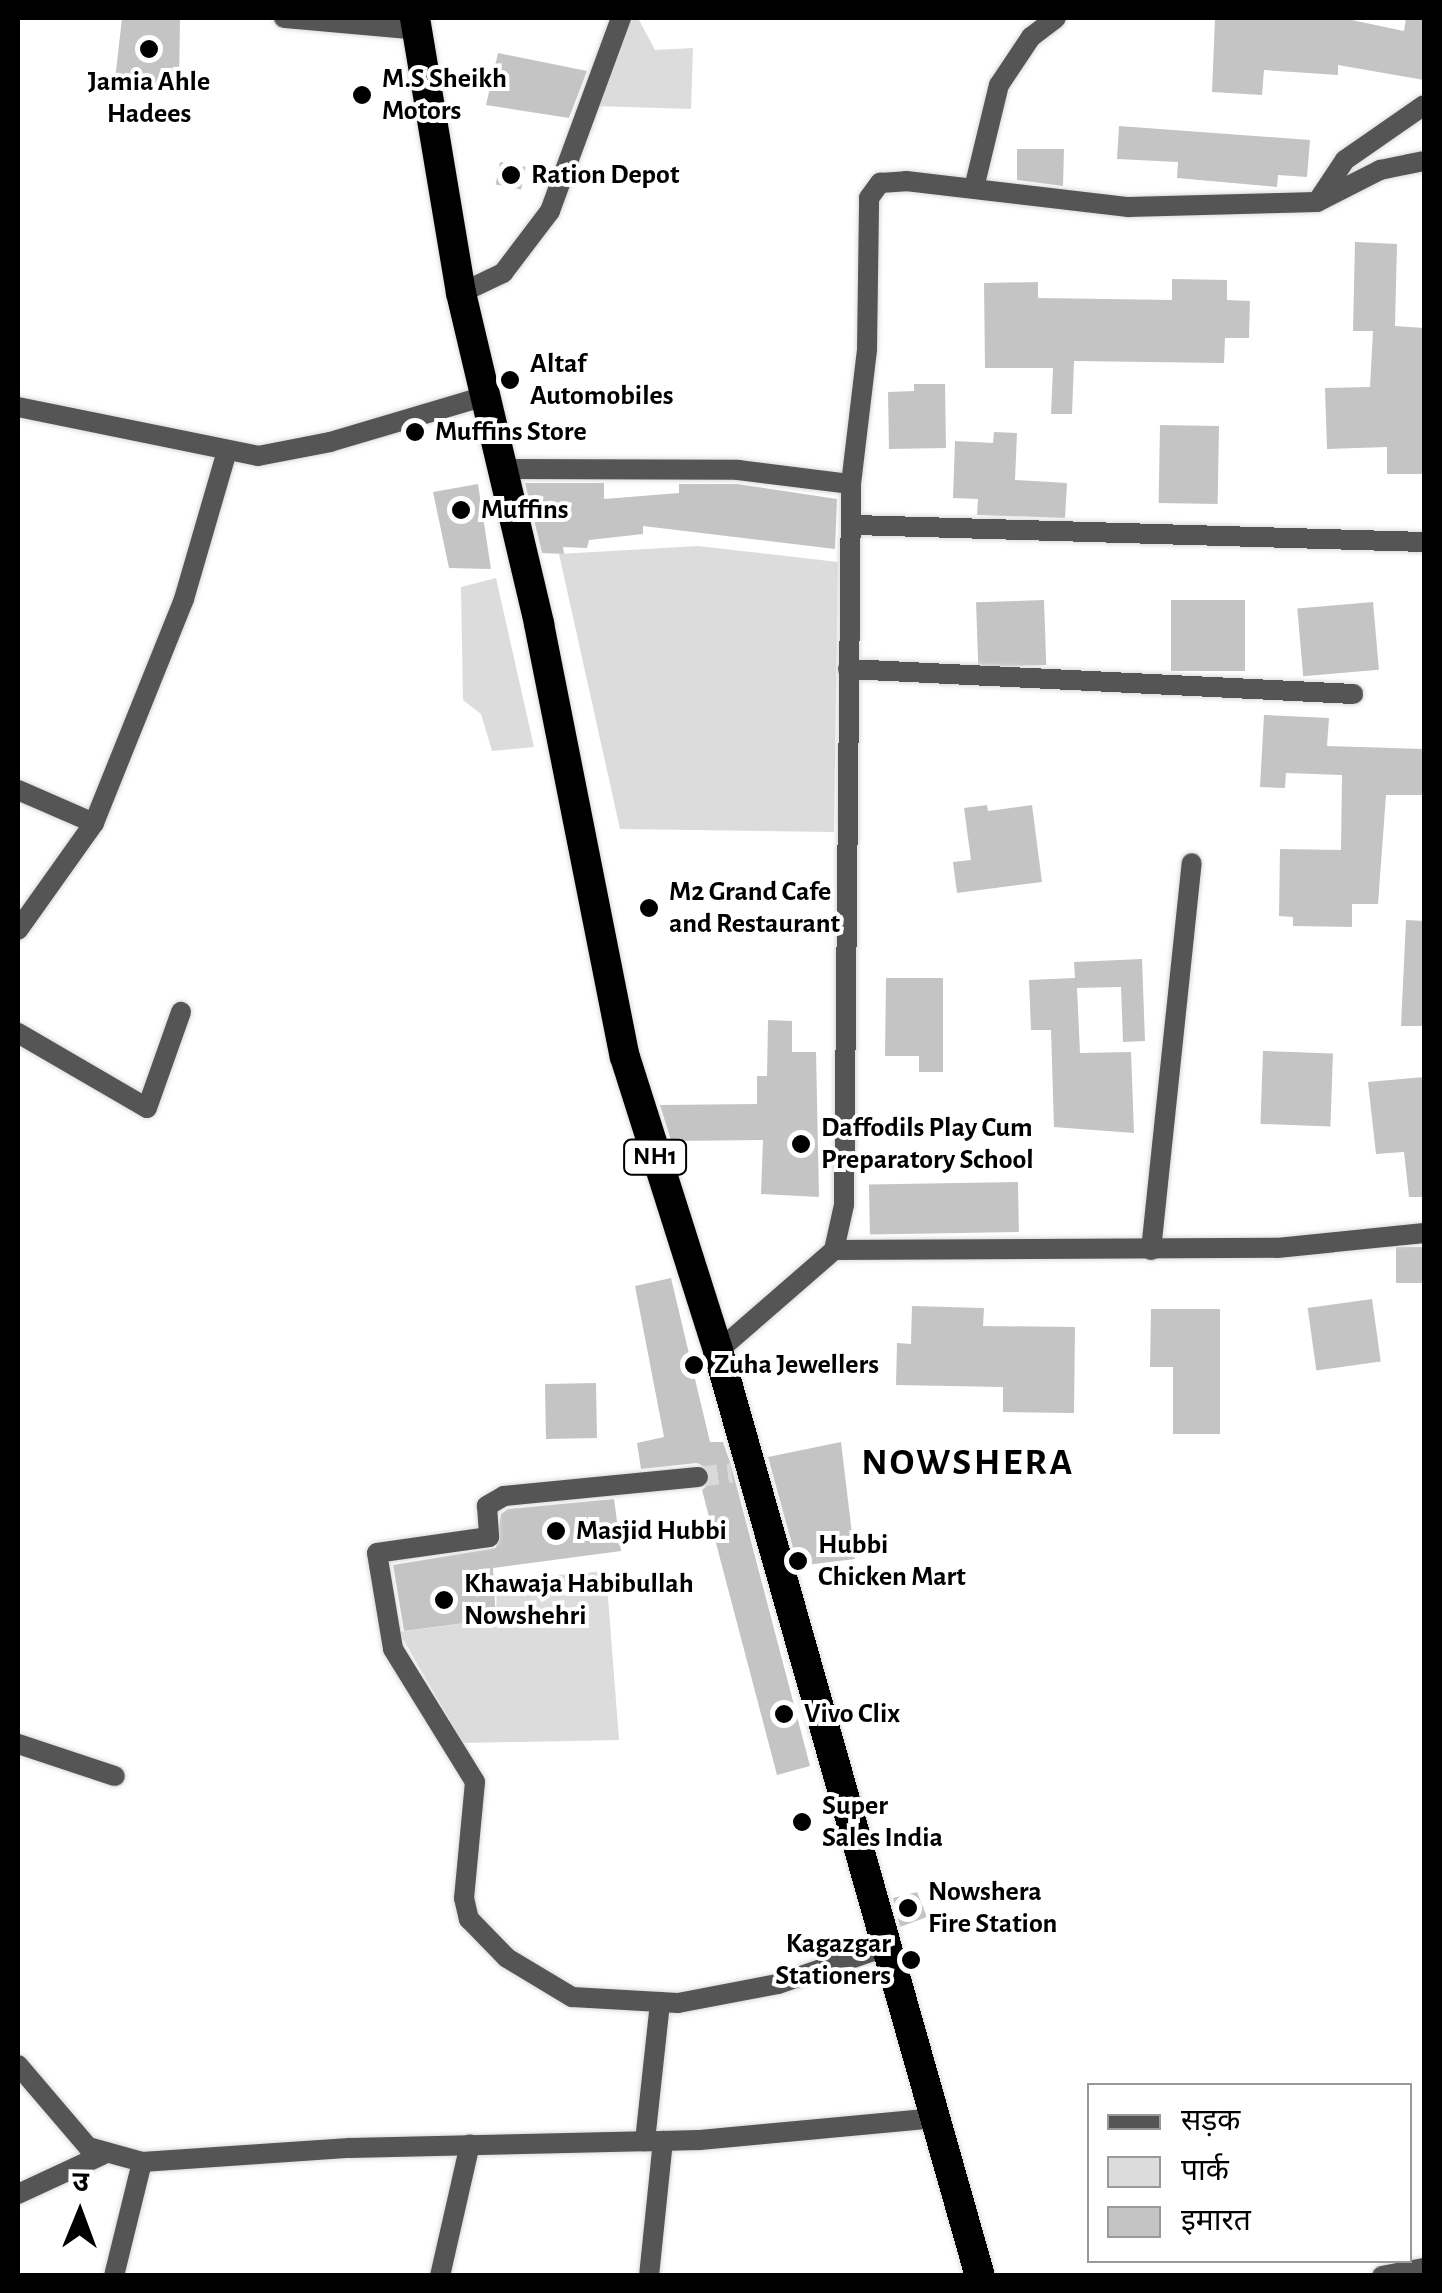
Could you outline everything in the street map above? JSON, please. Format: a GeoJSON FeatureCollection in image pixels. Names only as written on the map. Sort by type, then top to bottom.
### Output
{"type":"FeatureCollection","features":[{"type":"Feature","properties":{"kind":"highway","name":"NH1"},"geometry":{"type":"LineString","coordinates":[[417,24],[460,294],[490,395],[572,778],[607,983],[718,1351],[742,1472],[888,1946],[980,2276]]}},
{"type":"Feature","properties":{"kind":"street"},"geometry":{"type":"LineString","coordinates":[[284,18],[417,24]]}},
{"type":"Feature","properties":{"kind":"street"},"geometry":{"type":"LineString","coordinates":[[460,294],[503,273],[550,211],[621,18]]}},
{"type":"Feature","properties":{"kind":"street"},"geometry":{"type":"LineString","coordinates":[[974,188],[999,85],[1031,37],[1056,18]]}},
{"type":"Feature","properties":{"kind":"street"},"geometry":{"type":"LineString","coordinates":[[1318,202],[1345,160],[1424,104]]}},
{"type":"Feature","properties":{"kind":"street"},"geometry":{"type":"LineString","coordinates":[[718,1351],[834,1250],[844,1205],[848,669],[855,525],[851,484],[867,349],[870,198],[880,182],[974,188],[1128,207],[1318,202],[1380,170],[1424,161]]}},
{"type":"Feature","properties":{"kind":"street"},"geometry":{"type":"LineString","coordinates":[[18,407],[226,454],[258,456],[330,442],[490,395]]}},
{"type":"Feature","properties":{"kind":"street"},"geometry":{"type":"LineString","coordinates":[[18,930],[94,822],[184,599],[226,454]]}},
{"type":"Feature","properties":{"kind":"street"},"geometry":{"type":"LineString","coordinates":[[506,469],[738,470],[851,484]]}},
{"type":"Feature","properties":{"kind":"street"},"geometry":{"type":"LineString","coordinates":[[855,525],[1424,542]]}},
{"type":"Feature","properties":{"kind":"street"},"geometry":{"type":"LineString","coordinates":[[848,669],[1352,694]]}},
{"type":"Feature","properties":{"kind":"street"},"geometry":{"type":"LineString","coordinates":[[18,790],[94,822]]}},
{"type":"Feature","properties":{"kind":"street"},"geometry":{"type":"LineString","coordinates":[[1151,1250],[1192,863]]}},
{"type":"Feature","properties":{"kind":"street"},"geometry":{"type":"LineString","coordinates":[[18,1033],[147,1108],[181,1012]]}},
{"type":"Feature","properties":{"kind":"street"},"geometry":{"type":"LineString","coordinates":[[834,1250],[1277,1248],[1424,1233]]}},
{"type":"Feature","properties":{"kind":"street"},"geometry":{"type":"LineString","coordinates":[[698,1477],[504,1496],[487,1506],[489,1537],[377,1553],[393,1649],[475,1782],[464,1898],[469,1918],[543,1984],[572,1997],[660,2002],[778,1984],[888,1946]]}},
{"type":"Feature","properties":{"kind":"street"},"geometry":{"type":"LineString","coordinates":[[18,1744],[115,1776]]}},
{"type":"Feature","properties":{"kind":"street"},"geometry":{"type":"LineString","coordinates":[[648,2276],[660,2002]]}},
{"type":"Feature","properties":{"kind":"street"},"geometry":{"type":"LineString","coordinates":[[18,2065],[102,2155]]}},
{"type":"Feature","properties":{"kind":"street"},"geometry":{"type":"LineString","coordinates":[[18,2194],[102,2155],[142,2162],[470,2144],[654,2141],[937,2118]]}},
{"type":"Feature","properties":{"kind":"street"},"geometry":{"type":"LineString","coordinates":[[440,2276],[470,2144]]}},
{"type":"Feature","properties":{"kind":"street"},"geometry":{"type":"LineString","coordinates":[[114,2276],[142,2162]]}},
{"type":"Feature","properties":{"kind":"street"},"geometry":{"type":"LineString","coordinates":[[1382,2276],[1424,2268]]}},
{"type":"Feature","properties":{"kind":"green space"},"geometry":{"type":"Polygon","coordinates":[[[628,18],[638,18],[655,50],[693,48],[691,109],[595,106],[628,18]]]}},
{"type":"Feature","properties":{"kind":"green space"},"geometry":{"type":"Polygon","coordinates":[[[698,546],[838,562],[834,832],[620,829],[559,554],[698,546]]]}},
{"type":"Feature","properties":{"kind":"green space"},"geometry":{"type":"Polygon","coordinates":[[[496,578],[534,747],[492,751],[481,714],[463,700],[461,587],[496,578]]]}},
{"type":"Feature","properties":{"kind":"green space"},"geometry":{"type":"Polygon","coordinates":[[[606,1571],[619,1740],[463,1743],[399,1632],[496,1619],[497,1580],[606,1571]]]}},
{"type":"Feature","properties":{"kind":"building","name":"Jamia Ahle Hadees"},"geometry":{"type":"Polygon","coordinates":[[[122,18],[180,18],[179,89],[115,80],[122,18]]]}},
{"type":"Feature","properties":{"kind":"building"},"geometry":{"type":"Polygon","coordinates":[[[1215,18],[1342,18],[1404,31],[1406,18],[1424,18],[1424,80],[1338,65],[1338,75],[1264,70],[1262,95],[1212,92],[1215,18]]]}},
{"type":"Feature","properties":{"kind":"building"},"geometry":{"type":"Polygon","coordinates":[[[498,53],[587,71],[569,118],[486,105],[498,53]]]}},
{"type":"Feature","properties":{"kind":"building"},"geometry":{"type":"Polygon","coordinates":[[[1119,126],[1310,140],[1307,177],[1278,175],[1277,187],[1177,178],[1178,162],[1117,159],[1119,126]]]}},
{"type":"Feature","properties":{"kind":"building"},"geometry":{"type":"Polygon","coordinates":[[[1017,149],[1064,149],[1063,186],[1017,180],[1017,149]]]}},
{"type":"Feature","properties":{"kind":"building","name":"Ration Depot"},"geometry":{"type":"Polygon","coordinates":[[[500,162],[526,167],[521,190],[496,185],[500,162]]]}},
{"type":"Feature","properties":{"kind":"building"},"geometry":{"type":"Polygon","coordinates":[[[1355,242],[1397,244],[1395,326],[1424,328],[1424,474],[1387,474],[1387,447],[1327,449],[1325,388],[1370,387],[1373,331],[1353,331],[1355,242]]]}},
{"type":"Feature","properties":{"kind":"building"},"geometry":{"type":"Polygon","coordinates":[[[1172,279],[1227,280],[1227,300],[1250,301],[1249,338],[1225,338],[1224,363],[1074,361],[1072,414],[1051,414],[1053,368],[985,368],[984,283],[1038,282],[1038,298],[1172,300],[1172,279]]]}},
{"type":"Feature","properties":{"kind":"building"},"geometry":{"type":"Polygon","coordinates":[[[914,384],[945,384],[946,448],[889,449],[888,392],[914,391],[914,384]]]}},
{"type":"Feature","properties":{"kind":"building"},"geometry":{"type":"Polygon","coordinates":[[[1160,425],[1219,426],[1218,504],[1159,503],[1160,425]]]}},
{"type":"Feature","properties":{"kind":"building"},"geometry":{"type":"Polygon","coordinates":[[[994,432],[1017,433],[1015,480],[1067,483],[1065,518],[977,515],[978,499],[953,498],[955,441],[993,443],[994,432]]]}},
{"type":"Feature","properties":{"kind":"building"},"geometry":{"type":"Polygon","coordinates":[[[525,483],[604,483],[604,499],[679,493],[679,484],[737,484],[837,499],[835,549],[643,526],[643,534],[589,540],[587,548],[563,547],[564,554],[542,553],[525,483]]]}},
{"type":"Feature","properties":{"kind":"building","name":"Muffins"},"geometry":{"type":"Polygon","coordinates":[[[478,484],[491,569],[449,568],[433,492],[478,484]]]}},
{"type":"Feature","properties":{"kind":"building"},"geometry":{"type":"Polygon","coordinates":[[[1044,600],[1046,665],[978,667],[976,602],[1044,600]]]}},
{"type":"Feature","properties":{"kind":"building"},"geometry":{"type":"Polygon","coordinates":[[[1171,600],[1245,600],[1245,671],[1171,671],[1171,600]]]}},
{"type":"Feature","properties":{"kind":"building"},"geometry":{"type":"Polygon","coordinates":[[[1373,602],[1379,670],[1303,676],[1297,609],[1373,602]]]}},
{"type":"Feature","properties":{"kind":"building"},"geometry":{"type":"Polygon","coordinates":[[[1264,715],[1329,718],[1327,746],[1424,749],[1424,795],[1386,795],[1378,904],[1352,904],[1352,927],[1293,926],[1293,917],[1279,916],[1280,849],[1341,850],[1342,775],[1286,773],[1285,788],[1260,787],[1264,715]]]}},
{"type":"Feature","properties":{"kind":"building"},"geometry":{"type":"Polygon","coordinates":[[[987,805],[988,811],[1032,805],[1042,882],[957,893],[953,862],[971,860],[964,808],[987,805]]]}},
{"type":"Feature","properties":{"kind":"building"},"geometry":{"type":"Polygon","coordinates":[[[1406,920],[1424,921],[1424,1026],[1401,1026],[1406,920]]]}},
{"type":"Feature","properties":{"kind":"building"},"geometry":{"type":"Polygon","coordinates":[[[1142,959],[1145,1041],[1123,1042],[1121,987],[1077,988],[1080,1053],[1131,1052],[1134,1133],[1054,1127],[1051,1030],[1031,1030],[1029,980],[1075,978],[1074,962],[1142,959]]]}},
{"type":"Feature","properties":{"kind":"building"},"geometry":{"type":"Polygon","coordinates":[[[886,978],[943,978],[943,1072],[919,1072],[919,1056],[885,1056],[886,978]]]}},
{"type":"Feature","properties":{"kind":"building"},"geometry":{"type":"Polygon","coordinates":[[[768,1020],[792,1021],[792,1052],[816,1052],[819,1197],[761,1194],[763,1140],[671,1141],[660,1105],[757,1104],[757,1076],[767,1076],[768,1020]]]}},
{"type":"Feature","properties":{"kind":"building"},"geometry":{"type":"Polygon","coordinates":[[[1263,1051],[1333,1053],[1330,1126],[1260,1124],[1263,1051]]]}},
{"type":"Feature","properties":{"kind":"building"},"geometry":{"type":"Polygon","coordinates":[[[1424,1077],[1424,1197],[1409,1197],[1404,1152],[1376,1154],[1368,1082],[1424,1077]]]}},
{"type":"Feature","properties":{"kind":"building"},"geometry":{"type":"Polygon","coordinates":[[[1018,1182],[1019,1232],[870,1235],[869,1185],[1018,1182]]]}},
{"type":"Feature","properties":{"kind":"building"},"geometry":{"type":"Polygon","coordinates":[[[1396,1247],[1424,1247],[1424,1283],[1396,1283],[1396,1247]]]}},
{"type":"Feature","properties":{"kind":"building"},"geometry":{"type":"Polygon","coordinates":[[[671,1278],[710,1442],[723,1442],[731,1465],[810,1766],[777,1775],[702,1490],[711,1482],[710,1470],[697,1463],[641,1469],[637,1443],[664,1437],[635,1286],[671,1278]]]}},
{"type":"Feature","properties":{"kind":"building"},"geometry":{"type":"Polygon","coordinates":[[[1372,1299],[1381,1361],[1316,1370],[1308,1308],[1372,1299]]]}},
{"type":"Feature","properties":{"kind":"building"},"geometry":{"type":"Polygon","coordinates":[[[912,1306],[984,1308],[983,1326],[1075,1327],[1074,1413],[1003,1412],[1003,1387],[896,1385],[897,1343],[911,1344],[912,1306]]]}},
{"type":"Feature","properties":{"kind":"building"},"geometry":{"type":"Polygon","coordinates":[[[1151,1309],[1220,1309],[1220,1434],[1173,1434],[1173,1367],[1150,1367],[1151,1309]]]}},
{"type":"Feature","properties":{"kind":"building"},"geometry":{"type":"Polygon","coordinates":[[[596,1383],[597,1438],[546,1439],[545,1384],[596,1383]]]}},
{"type":"Feature","properties":{"kind":"building"},"geometry":{"type":"Polygon","coordinates":[[[841,1442],[855,1559],[798,1566],[768,1457],[841,1442]]]}},
{"type":"Feature","properties":{"kind":"building"},"geometry":{"type":"Polygon","coordinates":[[[614,1499],[621,1551],[493,1568],[496,1619],[404,1631],[393,1565],[496,1548],[501,1514],[508,1509],[614,1499]]]}},
{"type":"Feature","properties":{"kind":"building","name":"Nowshera Fire Station"},"geometry":{"type":"Polygon","coordinates":[[[917,1892],[927,1917],[900,1927],[893,1898],[917,1892]]]}},
{"type":"Feature","properties":{"kind":"tunnel"},"geometry":{"type":"LineString","coordinates":[[698,1477],[732,1473]]}},
{"type":"Feature","properties":{"kind":"place","name":"Jamia Ahle Hadees"},"geometry":{"type":"Point","coordinates":[149,49]}},
{"type":"Feature","properties":{"kind":"place","name":"M.S Sheikh Motors"},"geometry":{"type":"Point","coordinates":[362,95]}},
{"type":"Feature","properties":{"kind":"place","name":"Ration Depot"},"geometry":{"type":"Point","coordinates":[511,175]}},
{"type":"Feature","properties":{"kind":"place","name":"Altaf Automobiles"},"geometry":{"type":"Point","coordinates":[510,380]}},
{"type":"Feature","properties":{"kind":"place","name":"Muffins Store"},"geometry":{"type":"Point","coordinates":[415,432]}},
{"type":"Feature","properties":{"kind":"place","name":"Muffins"},"geometry":{"type":"Point","coordinates":[461,510]}},
{"type":"Feature","properties":{"kind":"place","name":"M2 Grand Cafe and Restaurant"},"geometry":{"type":"Point","coordinates":[649,908]}},
{"type":"Feature","properties":{"kind":"place","name":"Daffodils Play Cum Preparatory School"},"geometry":{"type":"Point","coordinates":[801,1144]}},
{"type":"Feature","properties":{"kind":"place","name":"Zuha Jewellers"},"geometry":{"type":"Point","coordinates":[694,1365]}},
{"type":"Feature","properties":{"kind":"place","name":"Masjid Hubbi"},"geometry":{"type":"Point","coordinates":[556,1531]}},
{"type":"Feature","properties":{"kind":"place","name":"Hubbi Chicken Mart"},"geometry":{"type":"Point","coordinates":[798,1561]}},
{"type":"Feature","properties":{"kind":"place","name":"Khawaja Habibullah Nowshehri"},"geometry":{"type":"Point","coordinates":[444,1600]}},
{"type":"Feature","properties":{"kind":"place","name":"Vivo Clix"},"geometry":{"type":"Point","coordinates":[784,1714]}},
{"type":"Feature","properties":{"kind":"place","name":"Super Sales India"},"geometry":{"type":"Point","coordinates":[802,1822]}},
{"type":"Feature","properties":{"kind":"place","name":"Nowshera Fire Station"},"geometry":{"type":"Point","coordinates":[908,1908]}},
{"type":"Feature","properties":{"kind":"place","name":"Kagazgar Stationers"},"geometry":{"type":"Point","coordinates":[911,1960]}},
{"type":"Feature","properties":{"kind":"district","name":"NOWSHERA"},"geometry":{"type":"Point","coordinates":[968,1464]}}]}
